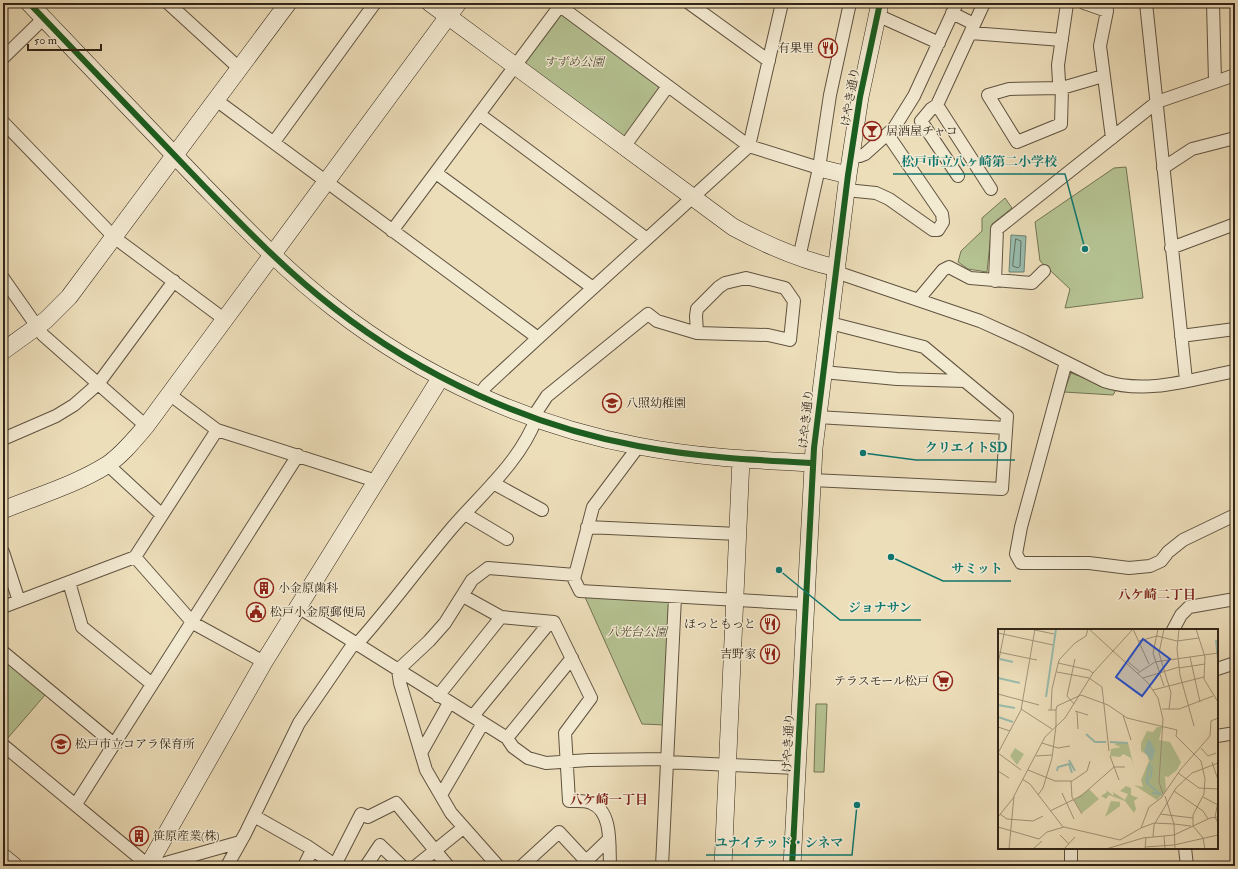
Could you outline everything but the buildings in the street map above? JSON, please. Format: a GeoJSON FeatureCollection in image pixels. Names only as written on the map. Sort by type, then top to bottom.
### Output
{"type":"FeatureCollection","features":[{"type":"Feature","properties":{"kind":"street"},"geometry":{"type":"LineString","coordinates":[[29,3],[271,255],[299,280],[348,319],[393,349],[441,377],[479,395],[534,418],[563,427],[638,446],[742,459],[812,462]]}},
{"type":"Feature","properties":{"kind":"street"},"geometry":{"type":"LineString","coordinates":[[3,351],[37,327],[69,297],[115,238],[288,3]]}},
{"type":"Feature","properties":{"kind":"street"},"geometry":{"type":"LineString","coordinates":[[274,142],[375,3]]}},
{"type":"Feature","properties":{"kind":"street"},"geometry":{"type":"LineString","coordinates":[[430,3],[692,198],[733,227],[759,241],[799,258],[980,321],[1104,381],[1117,385],[1152,387],[1235,371]]}},
{"type":"Feature","properties":{"kind":"street"},"geometry":{"type":"LineString","coordinates":[[3,510],[80,479],[107,464],[127,448],[146,426],[168,394],[458,3]]}},
{"type":"Feature","properties":{"kind":"street"},"geometry":{"type":"LineString","coordinates":[[689,3],[769,61]]}},
{"type":"Feature","properties":{"kind":"street"},"geometry":{"type":"LineString","coordinates":[[479,395],[486,386],[538,338],[749,146],[782,3]]}},
{"type":"Feature","properties":{"kind":"street"},"geometry":{"type":"LineString","coordinates":[[799,258],[819,168],[830,95],[850,3]]}},
{"type":"Feature","properties":{"kind":"street"},"geometry":{"type":"LineString","coordinates":[[958,176],[921,121],[937,105],[984,3]]}},
{"type":"Feature","properties":{"kind":"street"},"geometry":{"type":"LineString","coordinates":[[1146,3],[1186,380]]}},
{"type":"Feature","properties":{"kind":"street"},"geometry":{"type":"LineString","coordinates":[[1213,3],[1215,82]]}},
{"type":"Feature","properties":{"kind":"street"},"geometry":{"type":"LineString","coordinates":[[171,4],[239,68]]}},
{"type":"Feature","properties":{"kind":"street"},"geometry":{"type":"LineString","coordinates":[[1103,76],[1062,88],[1009,89],[988,95],[1017,142],[1061,124],[1062,88],[1059,82],[1058,65],[1062,40],[1062,4],[1084,4],[1107,11],[1100,46],[1112,138]]}},
{"type":"Feature","properties":{"kind":"street"},"geometry":{"type":"LineString","coordinates":[[392,231],[561,5],[749,146],[819,168],[847,183],[876,193],[889,199],[933,230],[938,230],[944,222],[942,214],[888,135]]}},
{"type":"Feature","properties":{"kind":"street"},"geometry":{"type":"LineString","coordinates":[[851,156],[860,156],[865,154],[888,135],[894,128],[914,96],[954,8],[972,28],[1062,40]]}},
{"type":"Feature","properties":{"kind":"street"},"geometry":{"type":"LineString","coordinates":[[879,9],[939,43]]}},
{"type":"Feature","properties":{"kind":"street","name":"けやき通り"},"geometry":{"type":"LineString","coordinates":[[792,866],[812,462],[847,183],[860,97],[879,9]]}},
{"type":"Feature","properties":{"kind":"street"},"geometry":{"type":"LineString","coordinates":[[3,58],[44,18]]}},
{"type":"Feature","properties":{"kind":"street"},"geometry":{"type":"LineString","coordinates":[[995,281],[997,229],[1157,102],[1235,75]]}},
{"type":"Feature","properties":{"kind":"street"},"geometry":{"type":"LineString","coordinates":[[624,147],[668,86]]}},
{"type":"Feature","properties":{"kind":"street"},"geometry":{"type":"LineString","coordinates":[[216,100],[538,338]]}},
{"type":"Feature","properties":{"kind":"street"},"geometry":{"type":"LineString","coordinates":[[937,105],[991,189]]}},
{"type":"Feature","properties":{"kind":"street"},"geometry":{"type":"LineString","coordinates":[[479,114],[647,239]]}},
{"type":"Feature","properties":{"kind":"street"},"geometry":{"type":"LineString","coordinates":[[3,122],[115,238],[224,319]]}},
{"type":"Feature","properties":{"kind":"street"},"geometry":{"type":"LineString","coordinates":[[1164,168],[1192,149],[1235,138]]}},
{"type":"Feature","properties":{"kind":"street"},"geometry":{"type":"LineString","coordinates":[[436,173],[593,288]]}},
{"type":"Feature","properties":{"kind":"street"},"geometry":{"type":"LineString","coordinates":[[1171,248],[1234,225],[1235,237]]}},
{"type":"Feature","properties":{"kind":"street"},"geometry":{"type":"LineString","coordinates":[[918,300],[943,270],[949,267],[970,278],[1032,283],[1044,271]]}},
{"type":"Feature","properties":{"kind":"street"},"geometry":{"type":"LineString","coordinates":[[3,278],[37,327],[146,426]]}},
{"type":"Feature","properties":{"kind":"street"},"geometry":{"type":"LineString","coordinates":[[227,866],[254,816],[299,723],[355,643],[465,514],[509,465],[532,428],[534,418],[547,396],[648,314],[656,321],[697,333],[768,335],[790,340],[794,301],[786,288],[746,278],[725,283],[718,287],[698,308],[696,316],[697,333]]}},
{"type":"Feature","properties":{"kind":"street"},"geometry":{"type":"LineString","coordinates":[[3,439],[56,416],[74,405],[98,384],[174,281]]}},
{"type":"Feature","properties":{"kind":"street"},"geometry":{"type":"LineString","coordinates":[[812,480],[1002,489],[1007,416],[924,347],[830,323]]}},
{"type":"Feature","properties":{"kind":"street"},"geometry":{"type":"LineString","coordinates":[[1181,336],[1235,329]]}},
{"type":"Feature","properties":{"kind":"street"},"geometry":{"type":"LineString","coordinates":[[1066,362],[1021,527],[1016,554],[1021,563],[1089,563],[1129,568],[1150,566],[1161,561],[1168,552],[1183,540],[1235,515]]}},
{"type":"Feature","properties":{"kind":"street"},"geometry":{"type":"LineString","coordinates":[[823,372],[898,379],[965,381]]}},
{"type":"Feature","properties":{"kind":"street"},"geometry":{"type":"LineString","coordinates":[[150,866],[264,662],[441,377]]}},
{"type":"Feature","properties":{"kind":"street"},"geometry":{"type":"LineString","coordinates":[[168,394],[217,430],[376,481]]}},
{"type":"Feature","properties":{"kind":"street"},"geometry":{"type":"LineString","coordinates":[[817,417],[1006,428]]}},
{"type":"Feature","properties":{"kind":"street"},"geometry":{"type":"LineString","coordinates":[[3,607],[135,558],[217,430]]}},
{"type":"Feature","properties":{"kind":"street"},"geometry":{"type":"LineString","coordinates":[[638,446],[592,507],[574,579],[580,591],[806,604]]}},
{"type":"Feature","properties":{"kind":"street"},"geometry":{"type":"LineString","coordinates":[[76,804],[298,456]]}},
{"type":"Feature","properties":{"kind":"street"},"geometry":{"type":"LineString","coordinates":[[723,866],[742,459]]}},
{"type":"Feature","properties":{"kind":"street"},"geometry":{"type":"LineString","coordinates":[[107,464],[162,515]]}},
{"type":"Feature","properties":{"kind":"street"},"geometry":{"type":"LineString","coordinates":[[493,484],[542,510]]}},
{"type":"Feature","properties":{"kind":"street"},"geometry":{"type":"LineString","coordinates":[[465,514],[507,539]]}},
{"type":"Feature","properties":{"kind":"street"},"geometry":{"type":"LineString","coordinates":[[587,527],[738,534]]}},
{"type":"Feature","properties":{"kind":"street"},"geometry":{"type":"LineString","coordinates":[[3,552],[19,601]]}},
{"type":"Feature","properties":{"kind":"street"},"geometry":{"type":"LineString","coordinates":[[135,558],[193,622],[264,662]]}},
{"type":"Feature","properties":{"kind":"street"},"geometry":{"type":"LineString","coordinates":[[398,670],[441,627],[463,596],[472,580],[488,568],[575,575]]}},
{"type":"Feature","properties":{"kind":"street"},"geometry":{"type":"LineString","coordinates":[[69,582],[82,627],[152,684]]}},
{"type":"Feature","properties":{"kind":"street"},"geometry":{"type":"LineString","coordinates":[[463,596],[501,617],[554,622],[591,698],[566,729],[565,733],[565,762],[569,800],[590,802],[599,807],[606,817],[610,866]]}},
{"type":"Feature","properties":{"kind":"street"},"geometry":{"type":"LineString","coordinates":[[662,866],[675,597]]}},
{"type":"Feature","properties":{"kind":"street"},"geometry":{"type":"LineString","coordinates":[[1174,629],[1181,615],[1189,607],[1235,599]]}},
{"type":"Feature","properties":{"kind":"street"},"geometry":{"type":"LineString","coordinates":[[298,607],[507,738],[513,747],[528,758],[546,763],[589,760],[668,761],[797,768]]}},
{"type":"Feature","properties":{"kind":"street"},"geometry":{"type":"LineString","coordinates":[[438,696],[501,617]]}},
{"type":"Feature","properties":{"kind":"street"},"geometry":{"type":"LineString","coordinates":[[441,795],[478,720],[550,622]]}},
{"type":"Feature","properties":{"kind":"street"},"geometry":{"type":"LineString","coordinates":[[3,652],[114,744]]}},
{"type":"Feature","properties":{"kind":"street"},"geometry":{"type":"LineString","coordinates":[[507,738],[572,658]]}},
{"type":"Feature","properties":{"kind":"street"},"geometry":{"type":"LineString","coordinates":[[1218,669],[1235,663]]}},
{"type":"Feature","properties":{"kind":"street"},"geometry":{"type":"LineString","coordinates":[[398,670],[400,683],[426,770],[451,813],[498,866]]}},
{"type":"Feature","properties":{"kind":"street"},"geometry":{"type":"LineString","coordinates":[[421,753],[449,703]]}},
{"type":"Feature","properties":{"kind":"street"},"geometry":{"type":"LineString","coordinates":[[1218,736],[1235,733]]}},
{"type":"Feature","properties":{"kind":"street"},"geometry":{"type":"LineString","coordinates":[[3,745],[150,866]]}},
{"type":"Feature","properties":{"kind":"street"},"geometry":{"type":"LineString","coordinates":[[254,816],[312,850],[335,866],[361,814],[368,817],[396,803],[448,866]]}},
{"type":"Feature","properties":{"kind":"street"},"geometry":{"type":"LineString","coordinates":[[416,866],[463,828]]}},
{"type":"Feature","properties":{"kind":"street"},"geometry":{"type":"LineString","coordinates":[[522,866],[559,832],[583,864],[608,840]]}},
{"type":"Feature","properties":{"kind":"street"},"geometry":{"type":"LineString","coordinates":[[150,866],[240,842]]}},
{"type":"Feature","properties":{"kind":"street"},"geometry":{"type":"LineString","coordinates":[[366,866],[380,845],[402,866]]}},
{"type":"Feature","properties":{"kind":"street"},"geometry":{"type":"LineString","coordinates":[[1070,849],[1071,866]]}},
{"type":"Feature","properties":{"kind":"street"},"geometry":{"type":"LineString","coordinates":[[1185,849],[1186,866]]}},
{"type":"Feature","properties":{"kind":"street"},"geometry":{"type":"LineString","coordinates":[[304,866],[312,850]]}},
{"type":"Feature","properties":{"kind":"street"},"geometry":{"type":"LineString","coordinates":[[3,856],[14,866]]}},
{"type":"Feature","properties":{"kind":"green space","name":"すずめ公園"},"geometry":{"type":"Polygon","coordinates":[[[558,14],[564,14],[660,86],[662,90],[625,139],[523,63],[558,14]]]}},
{"type":"Feature","properties":{"kind":"green space"},"geometry":{"type":"Polygon","coordinates":[[[1126,167],[1143,298],[1065,308],[1070,289],[1040,261],[1035,222],[1114,168],[1126,167]]]}},
{"type":"Feature","properties":{"kind":"green space"},"geometry":{"type":"Polygon","coordinates":[[[1005,198],[1012,208],[992,224],[987,272],[968,269],[958,262],[961,251],[982,231],[982,218],[1005,198]]]}},
{"type":"Feature","properties":{"kind":"green space"},"geometry":{"type":"Polygon","coordinates":[[[1071,373],[1116,390],[1113,395],[1064,392],[1071,373]]]}},
{"type":"Feature","properties":{"kind":"green space","name":"八光台公園"},"geometry":{"type":"Polygon","coordinates":[[[585,597],[667,601],[670,605],[665,725],[642,724],[585,597]]]}},
{"type":"Feature","properties":{"kind":"green space"},"geometry":{"type":"Polygon","coordinates":[[[3,658],[44,692],[45,695],[7,739],[3,739],[3,658]]]}},
{"type":"Feature","properties":{"kind":"green space"},"geometry":{"type":"Polygon","coordinates":[[[816,704],[827,704],[824,772],[814,772],[816,704]]]}},
{"type":"Feature","properties":{"kind":"water"},"geometry":{"type":"Polygon","coordinates":[[[1011,235],[1026,236],[1024,272],[1009,272],[1011,235]]]}},
{"type":"Feature","properties":{"kind":"cycle path"},"geometry":{"type":"LineString","coordinates":[[29,3],[250,233],[316,294],[368,333],[403,355],[478,395],[557,426],[597,437],[681,453],[812,463]]}},
{"type":"Feature","properties":{"kind":"cycle path"},"geometry":{"type":"LineString","coordinates":[[792,866],[814,448],[848,175],[860,97],[880,3]]}},
{"type":"Feature","properties":{"kind":"place","name":"有果里"},"geometry":{"type":"Point","coordinates":[828,48]}},
{"type":"Feature","properties":{"kind":"place","name":"居酒屋チャコ"},"geometry":{"type":"Point","coordinates":[872,131]}},
{"type":"Feature","properties":{"kind":"place","name":"松戸市立八ヶ崎第二小学校"},"geometry":{"type":"Point","coordinates":[1085,249]}},
{"type":"Feature","properties":{"kind":"place","name":"八照幼稚園"},"geometry":{"type":"Point","coordinates":[612,403]}},
{"type":"Feature","properties":{"kind":"place","name":"クリエイトSD"},"geometry":{"type":"Point","coordinates":[863,453]}},
{"type":"Feature","properties":{"kind":"place","name":"サミット"},"geometry":{"type":"Point","coordinates":[891,557]}},
{"type":"Feature","properties":{"kind":"place","name":"ジョナサン"},"geometry":{"type":"Point","coordinates":[779,570]}},
{"type":"Feature","properties":{"kind":"place","name":"小金原歯科"},"geometry":{"type":"Point","coordinates":[264,588]}},
{"type":"Feature","properties":{"kind":"place","name":"松戸小金原郵便局"},"geometry":{"type":"Point","coordinates":[256,612]}},
{"type":"Feature","properties":{"kind":"place","name":"ほっともっと"},"geometry":{"type":"Point","coordinates":[770,624]}},
{"type":"Feature","properties":{"kind":"place","name":"吉野家"},"geometry":{"type":"Point","coordinates":[770,654]}},
{"type":"Feature","properties":{"kind":"place","name":"テラスモール松戸"},"geometry":{"type":"Point","coordinates":[943,681]}},
{"type":"Feature","properties":{"kind":"place","name":"松戸市立コアラ保育所"},"geometry":{"type":"Point","coordinates":[61,744]}},
{"type":"Feature","properties":{"kind":"place","name":"ユナイテッド・シネマ"},"geometry":{"type":"Point","coordinates":[857,805]}},
{"type":"Feature","properties":{"kind":"place","name":"笹原産業(株)"},"geometry":{"type":"Point","coordinates":[139,836]}},
{"type":"Feature","properties":{"kind":"district","name":"八ケ崎二丁目"},"geometry":{"type":"Point","coordinates":[1157,594]}},
{"type":"Feature","properties":{"kind":"district","name":"八ケ崎一丁目"},"geometry":{"type":"Point","coordinates":[609,799]}}]}
